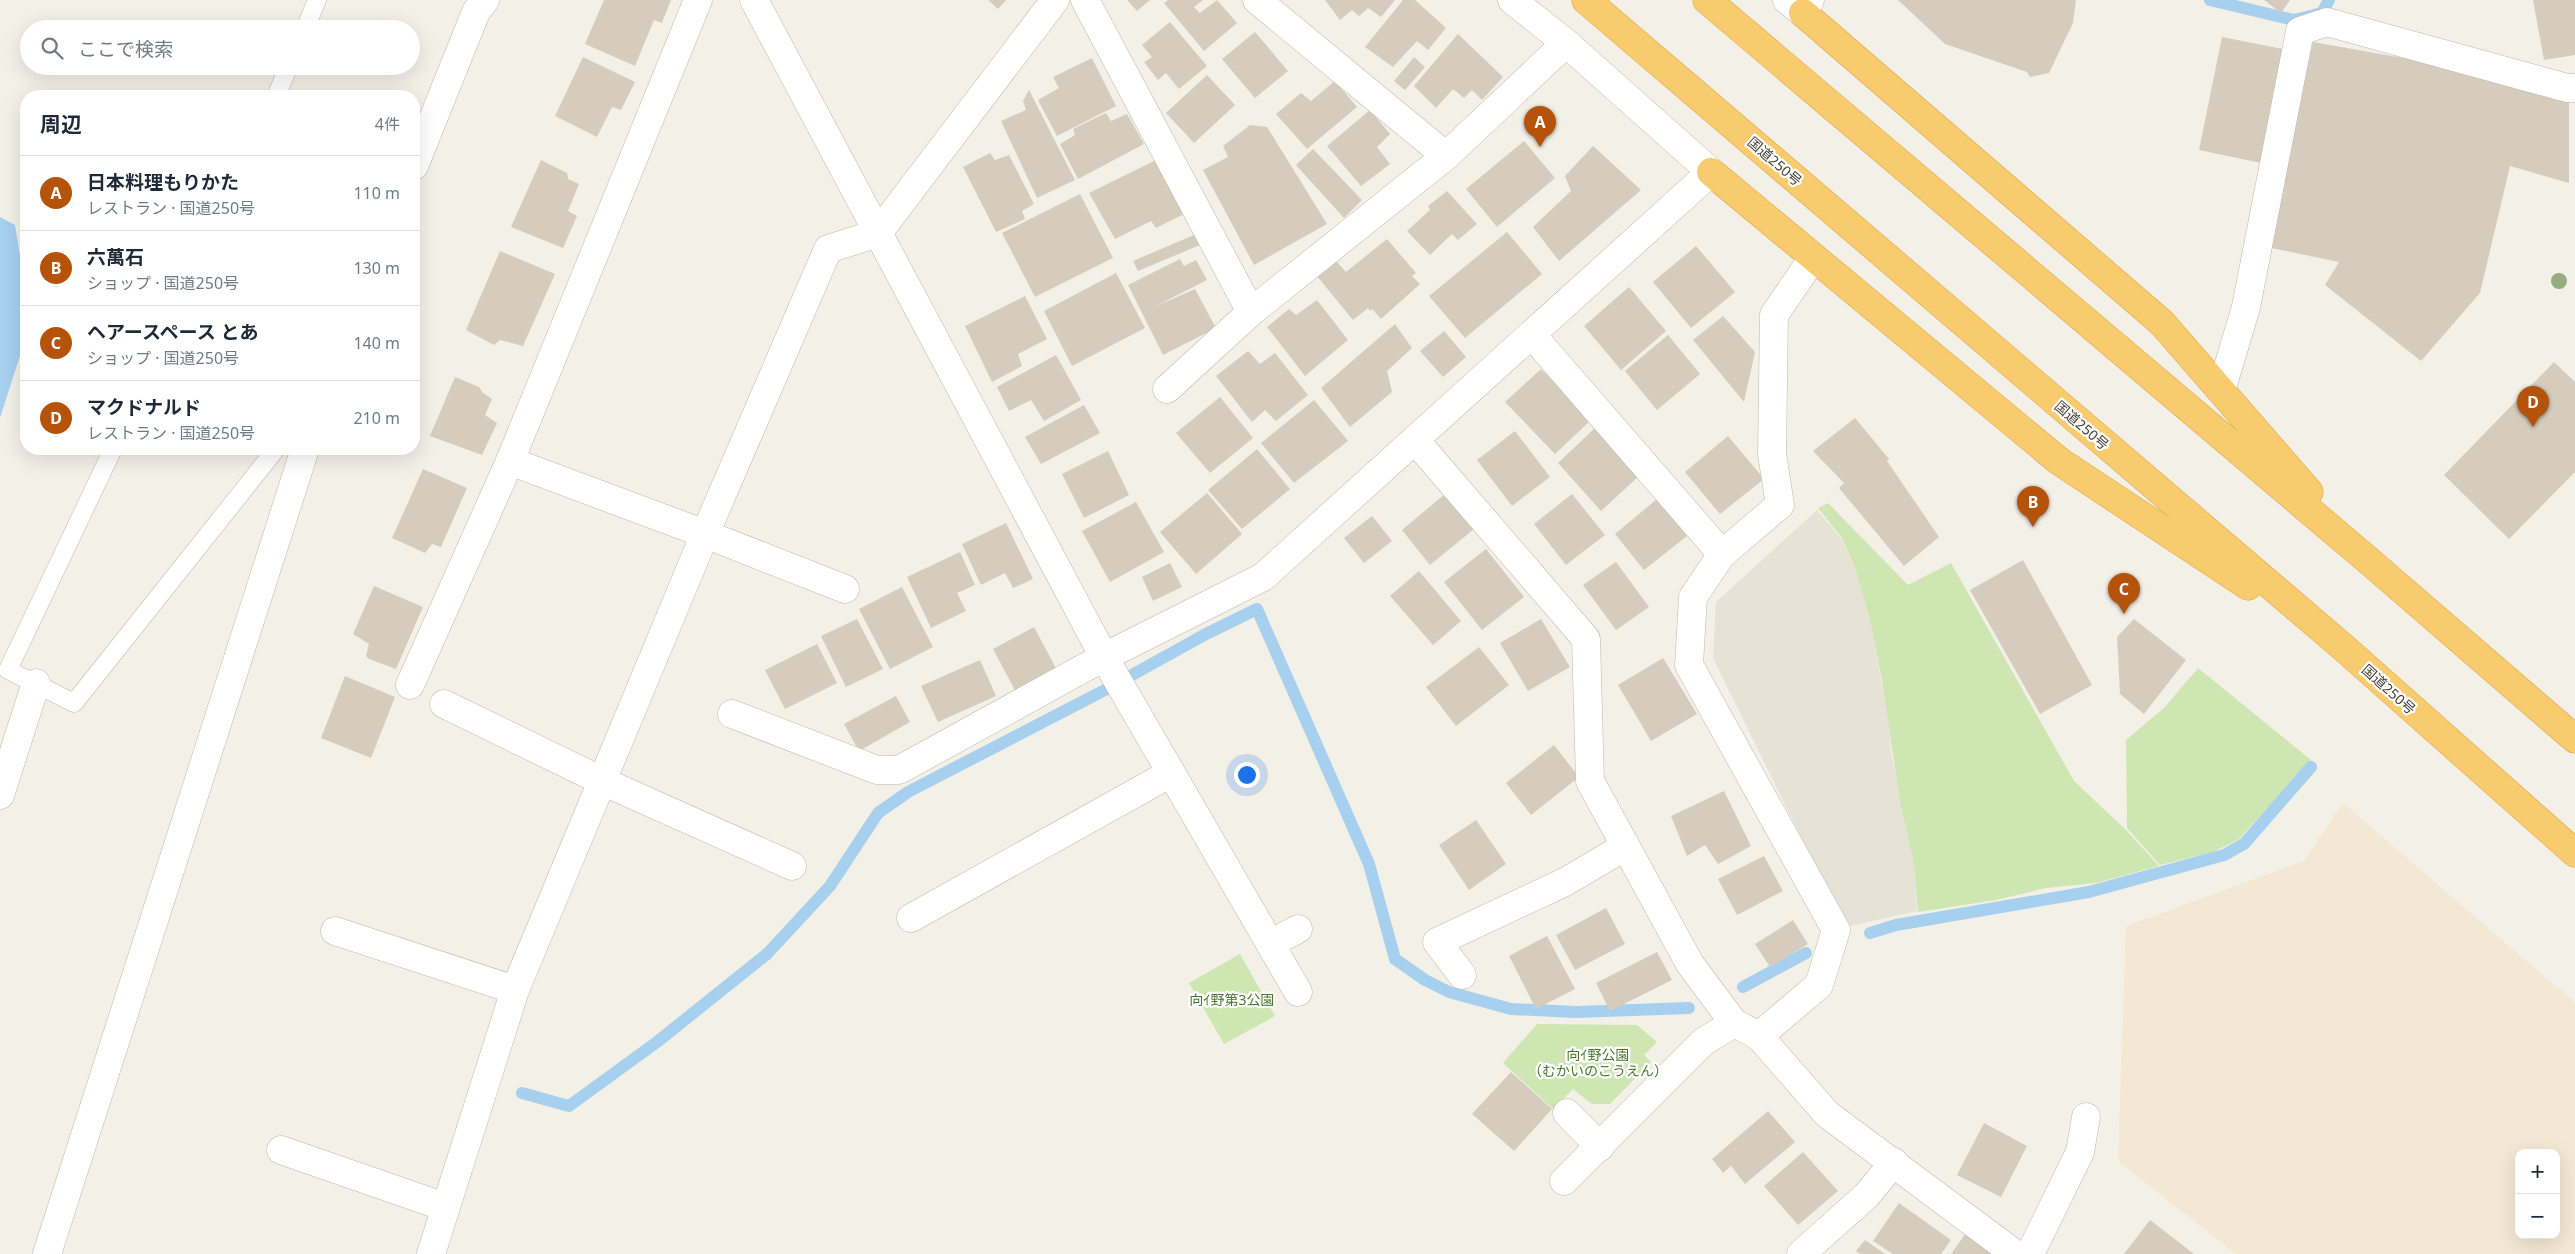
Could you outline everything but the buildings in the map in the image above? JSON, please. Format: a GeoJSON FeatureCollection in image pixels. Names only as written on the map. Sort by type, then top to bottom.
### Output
{"type":"FeatureCollection","features":[{"type":"Feature","properties":{"kind":"highway","name":"国道250号"},"geometry":{"type":"LineString","coordinates":[[1586,0],[2344,648],[2575,853]]}},
{"type":"Feature","properties":{"kind":"highway"},"geometry":{"type":"LineString","coordinates":[[1707,0],[2369,561],[2575,739]]}},
{"type":"Feature","properties":{"kind":"highway"},"geometry":{"type":"LineString","coordinates":[[1800,4],[2162,323],[2369,561]]}},
{"type":"Feature","properties":{"kind":"highway"},"geometry":{"type":"LineString","coordinates":[[1711,172],[2060,462],[2344,648]]}},
{"type":"Feature","properties":{"kind":"street"},"geometry":{"type":"LineString","coordinates":[[410,685],[510,461],[698,0]]}},
{"type":"Feature","properties":{"kind":"street"},"geometry":{"type":"LineString","coordinates":[[754,0],[1105,658],[1298,992]]}},
{"type":"Feature","properties":{"kind":"street"},"geometry":{"type":"LineString","coordinates":[[431,1254],[515,990],[705,534],[828,249],[878,233],[1055,0]]}},
{"type":"Feature","properties":{"kind":"street"},"geometry":{"type":"LineString","coordinates":[[1085,0],[1251,312]]}},
{"type":"Feature","properties":{"kind":"street"},"geometry":{"type":"LineString","coordinates":[[1257,0],[1446,156]]}},
{"type":"Feature","properties":{"kind":"street"},"geometry":{"type":"LineString","coordinates":[[732,714],[877,770],[899,770],[1105,658],[1262,577],[1711,172],[1566,43],[1512,0]]}},
{"type":"Feature","properties":{"kind":"street"},"geometry":{"type":"LineString","coordinates":[[420,151],[480,4]]}},
{"type":"Feature","properties":{"kind":"street"},"geometry":{"type":"LineString","coordinates":[[2221,391],[2246,307],[2300,30],[2327,22],[2567,88],[2575,88]]}},
{"type":"Feature","properties":{"kind":"street"},"geometry":{"type":"LineString","coordinates":[[1167,389],[1251,312],[1446,156],[1566,43]]}},
{"type":"Feature","properties":{"kind":"street"},"geometry":{"type":"LineString","coordinates":[[1759,1036],[1819,985],[1836,930],[1689,666],[1692,597],[1722,554],[1780,506],[1772,454],[1774,315],[1813,258]]}},
{"type":"Feature","properties":{"kind":"street"},"geometry":{"type":"LineString","coordinates":[[1532,335],[1722,554]]}},
{"type":"Feature","properties":{"kind":"street"},"geometry":{"type":"LineString","coordinates":[[1415,440],[1586,640],[1590,781],[1690,964],[1734,1023],[1759,1036],[1827,1114],[1894,1162],[2015,1254]]}},
{"type":"Feature","properties":{"kind":"street"},"geometry":{"type":"LineString","coordinates":[[54,1249],[303,455]]}},
{"type":"Feature","properties":{"kind":"street"},"geometry":{"type":"LineString","coordinates":[[510,461],[845,589]]}},
{"type":"Feature","properties":{"kind":"street"},"geometry":{"type":"LineString","coordinates":[[0,794],[36,684]]}},
{"type":"Feature","properties":{"kind":"street"},"geometry":{"type":"LineString","coordinates":[[444,704],[602,781],[792,866]]}},
{"type":"Feature","properties":{"kind":"street"},"geometry":{"type":"LineString","coordinates":[[911,918],[1171,773]]}},
{"type":"Feature","properties":{"kind":"street"},"geometry":{"type":"LineString","coordinates":[[1462,975],[1437,942],[1565,882],[1626,846]]}},
{"type":"Feature","properties":{"kind":"street"},"geometry":{"type":"LineString","coordinates":[[1270,944],[1298,929]]}},
{"type":"Feature","properties":{"kind":"street"},"geometry":{"type":"LineString","coordinates":[[335,931],[515,990]]}},
{"type":"Feature","properties":{"kind":"street"},"geometry":{"type":"LineString","coordinates":[[1564,1181],[1703,1042],[1734,1023]]}},
{"type":"Feature","properties":{"kind":"street"},"geometry":{"type":"LineString","coordinates":[[1567,1113],[1600,1147]]}},
{"type":"Feature","properties":{"kind":"street"},"geometry":{"type":"LineString","coordinates":[[2030,1254],[2080,1152],[2086,1116]]}},
{"type":"Feature","properties":{"kind":"street"},"geometry":{"type":"LineString","coordinates":[[281,1150],[445,1207]]}},
{"type":"Feature","properties":{"kind":"street"},"geometry":{"type":"LineString","coordinates":[[1801,1254],[1867,1195],[1894,1162]]}},
{"type":"Feature","properties":{"kind":"lane"},"geometry":{"type":"LineString","coordinates":[[309,20],[317,0]]}},
{"type":"Feature","properties":{"kind":"lane"},"geometry":{"type":"LineString","coordinates":[[279,90],[285,75]]}},
{"type":"Feature","properties":{"kind":"lane"},"geometry":{"type":"LineString","coordinates":[[110,455],[8,670],[74,703],[271,455]]}},
{"type":"Feature","properties":{"kind":"shaded area"},"geometry":{"type":"Polygon","coordinates":[[[1817,510],[1841,538],[1855,568],[1870,620],[1888,719],[1891,751],[1914,864],[1917,911],[1845,927],[1713,658],[1716,602],[1817,510]]]}},
{"type":"Feature","properties":{"kind":"shaded area"},"geometry":{"type":"Polygon","coordinates":[[[2343,803],[2575,1003],[2575,1254],[2236,1254],[2118,1161],[2126,926],[2304,861],[2343,803]]]}},
{"type":"Feature","properties":{"kind":"green space"},"geometry":{"type":"Polygon","coordinates":[[[1828,503],[1908,585],[1951,563],[2074,781],[2126,830],[2159,866],[2096,883],[2046,888],[1996,900],[1918,912],[1914,864],[1900,802],[1882,681],[1870,620],[1855,568],[1842,538],[1818,508],[1828,503]]]}},
{"type":"Feature","properties":{"kind":"green space"},"geometry":{"type":"Polygon","coordinates":[[[2198,668],[2311,760],[2238,840],[2213,852],[2160,865],[2127,828],[2126,740],[2164,708],[2198,668]]]}},
{"type":"Feature","properties":{"kind":"green space","name":"向ｲ野第3公園"},"geometry":{"type":"Polygon","coordinates":[[[1240,954],[1275,1016],[1224,1044],[1189,983],[1240,954]]]}},
{"type":"Feature","properties":{"kind":"green space","name":"向ｲ野公園 （むかいのこうえん）"},"geometry":{"type":"Polygon","coordinates":[[[1537,1024],[1637,1025],[1657,1042],[1644,1055],[1651,1062],[1610,1104],[1592,1104],[1573,1089],[1553,1109],[1503,1063],[1537,1024]]]}},
{"type":"Feature","properties":{"kind":"water"},"geometry":{"type":"Polygon","coordinates":[[[0,217],[15,225],[20,256],[20,356],[0,418],[0,217]]]}},
{"type":"Feature","properties":{"kind":"waterway"},"geometry":{"type":"LineString","coordinates":[[2210,0],[2294,20],[2322,13],[2329,0]]}},
{"type":"Feature","properties":{"kind":"waterway"},"geometry":{"type":"LineString","coordinates":[[522,1093],[569,1106],[657,1042],[767,954],[830,886],[878,813],[908,792],[1103,691],[1206,634],[1257,609],[1369,864],[1395,959],[1425,980],[1449,992],[1511,1009],[1576,1012],[1689,1008]]}},
{"type":"Feature","properties":{"kind":"waterway"},"geometry":{"type":"LineString","coordinates":[[1870,933],[1896,925],[2089,892],[2224,855],[2244,844],[2311,767]]}},
{"type":"Feature","properties":{"kind":"waterway"},"geometry":{"type":"LineString","coordinates":[[1743,987],[1806,953]]}},
{"type":"Feature","properties":{"kind":"place","name":"日本料理もりかた"},"geometry":{"type":"Point","coordinates":[1540,147]}},
{"type":"Feature","properties":{"kind":"place","name":"マクドナルド"},"geometry":{"type":"Point","coordinates":[2533,427]}},
{"type":"Feature","properties":{"kind":"place","name":"六萬石"},"geometry":{"type":"Point","coordinates":[2033,527]}},
{"type":"Feature","properties":{"kind":"place","name":"ヘアースペース とあ"},"geometry":{"type":"Point","coordinates":[2124,614]}}]}
